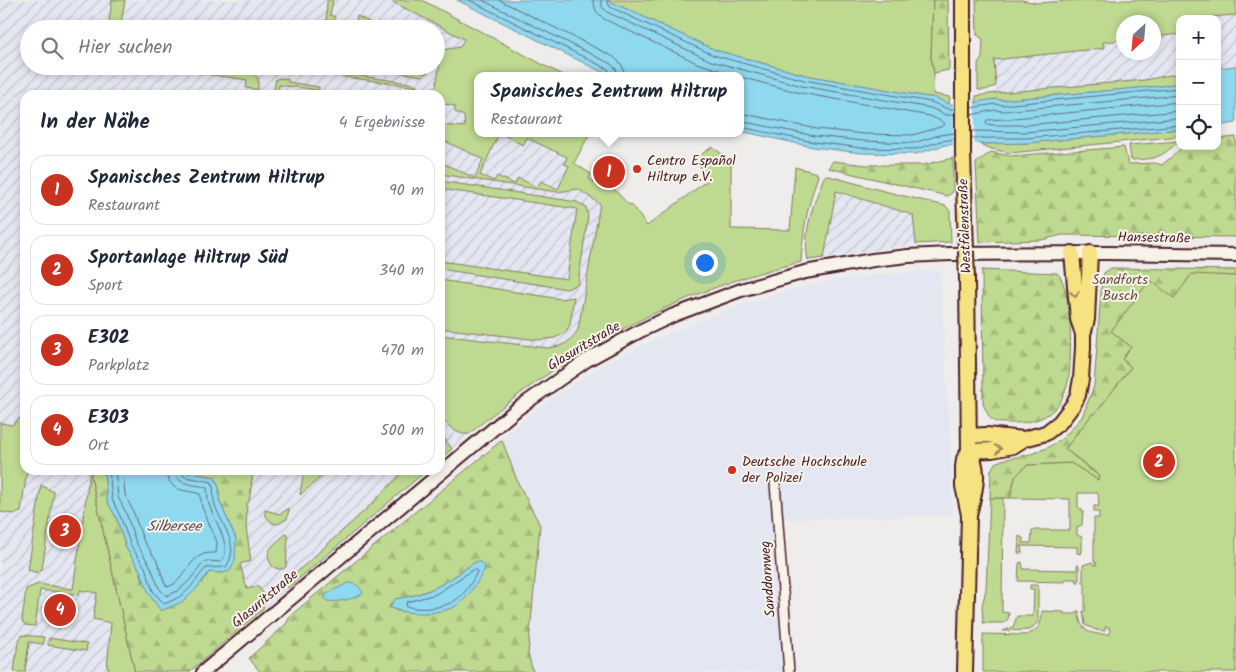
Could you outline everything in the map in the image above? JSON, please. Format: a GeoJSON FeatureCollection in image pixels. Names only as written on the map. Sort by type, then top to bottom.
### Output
{"type":"FeatureCollection","features":[{"type":"Feature","properties":{"kind":"main road","name":"Westfalenstraße"},"geometry":{"type":"LineString","coordinates":[[963,0],[969,451],[976,467],[976,487],[968,515],[967,668]]}},
{"type":"Feature","properties":{"kind":"main road","name":"Hansestraße"},"geometry":{"type":"LineString","coordinates":[[1072,253],[1236,255]]}},
{"type":"Feature","properties":{"kind":"main road"},"geometry":{"type":"LineString","coordinates":[[1072,253],[1078,319],[1083,334]]}},
{"type":"Feature","properties":{"kind":"main road","name":"Glasuritstraße"},"geometry":{"type":"LineString","coordinates":[[445,469],[517,408],[577,366],[640,331],[674,315],[741,290],[769,281],[833,266],[927,254],[1072,253]]}},
{"type":"Feature","properties":{"kind":"main road"},"geometry":{"type":"LineString","coordinates":[[969,451],[992,450],[1013,446],[1024,439],[1046,433],[1067,414],[1073,405],[1078,395],[1081,379],[1083,334],[1087,319],[1090,253]]}},
{"type":"Feature","properties":{"kind":"main road"},"geometry":{"type":"LineString","coordinates":[[969,436],[993,435],[1024,439]]}},
{"type":"Feature","properties":{"kind":"main road","name":"Glasuritstraße"},"geometry":{"type":"LineString","coordinates":[[203,672],[437,475]]}},
{"type":"Feature","properties":{"kind":"street","name":"Sanddornweg"},"geometry":{"type":"LineString","coordinates":[[775,483],[789,672]]}},
{"type":"Feature","properties":{"kind":"shaded area"},"geometry":{"type":"Polygon","coordinates":[[[0,0],[422,0],[557,72],[474,72],[474,137],[588,137],[574,163],[610,185],[599,343],[543,377],[481,424],[445,455],[445,90],[20,90],[20,475],[421,475],[189,672],[0,672],[0,0]]]}},
{"type":"Feature","properties":{"kind":"shaded area"},"geometry":{"type":"Polygon","coordinates":[[[1236,15],[1236,66],[1221,68],[1221,17],[1236,15]]]}},
{"type":"Feature","properties":{"kind":"shaded area"},"geometry":{"type":"Polygon","coordinates":[[[1176,34],[1176,74],[1145,80],[996,93],[994,60],[1103,48],[1103,42],[1116,41],[1116,60],[1161,60],[1161,36],[1176,34]]]}},
{"type":"Feature","properties":{"kind":"shaded area"},"geometry":{"type":"Polygon","coordinates":[[[836,191],[913,215],[916,244],[824,258],[836,191]]]}},
{"type":"Feature","properties":{"kind":"shaded area","name":"Deutsche Hochschule der Polizei"},"geometry":{"type":"Polygon","coordinates":[[[940,270],[951,458],[952,516],[771,519],[783,672],[533,672],[528,654],[540,525],[518,483],[502,440],[509,431],[546,403],[604,364],[705,319],[765,297],[850,277],[940,270]]]}},
{"type":"Feature","properties":{"kind":"green space"},"geometry":{"type":"Polygon","coordinates":[[[112,0],[125,0],[122,20],[109,20],[112,0]]]}},
{"type":"Feature","properties":{"kind":"green space"},"geometry":{"type":"Polygon","coordinates":[[[327,0],[333,0],[330,15],[335,17],[334,20],[326,20],[327,0]]]}},
{"type":"Feature","properties":{"kind":"green space"},"geometry":{"type":"Polygon","coordinates":[[[389,0],[422,0],[557,72],[474,72],[474,137],[497,137],[480,175],[494,181],[497,176],[515,184],[518,178],[537,187],[541,181],[558,189],[569,166],[564,164],[567,157],[527,138],[523,145],[507,137],[588,137],[574,163],[591,174],[589,179],[596,183],[599,178],[610,185],[629,205],[631,204],[647,226],[709,179],[695,159],[712,147],[731,160],[731,229],[790,230],[795,167],[817,173],[818,176],[806,219],[801,262],[755,274],[711,289],[667,307],[624,328],[583,351],[544,377],[469,434],[457,432],[445,422],[445,336],[548,348],[562,345],[569,341],[578,330],[600,204],[578,189],[557,192],[445,175],[445,164],[475,178],[483,159],[445,141],[445,125],[465,127],[464,116],[455,112],[455,106],[445,104],[445,90],[429,90],[436,87],[438,75],[445,75],[445,50],[460,47],[464,39],[445,29],[445,20],[427,20],[389,0]]]}},
{"type":"Feature","properties":{"kind":"green space"},"geometry":{"type":"Polygon","coordinates":[[[607,0],[933,0],[931,58],[934,73],[933,94],[950,97],[949,104],[931,97],[805,75],[715,50],[607,0]]]}},
{"type":"Feature","properties":{"kind":"green space"},"geometry":{"type":"Polygon","coordinates":[[[933,0],[948,0],[949,70],[934,73],[931,58],[933,0]]]}},
{"type":"Feature","properties":{"kind":"green space"},"geometry":{"type":"Polygon","coordinates":[[[976,0],[1021,0],[1037,3],[1081,0],[1236,0],[1236,15],[1176,15],[1176,34],[1161,36],[1161,15],[1116,15],[1116,41],[1103,42],[1104,48],[994,60],[996,86],[985,90],[978,90],[978,64],[982,58],[983,39],[977,35],[976,0]]]}},
{"type":"Feature","properties":{"kind":"green space"},"geometry":{"type":"Polygon","coordinates":[[[357,16],[365,20],[356,20],[357,16]]]}},
{"type":"Feature","properties":{"kind":"green space"},"geometry":{"type":"Polygon","coordinates":[[[1176,74],[1176,84],[1161,86],[1002,100],[995,99],[976,103],[976,96],[996,93],[1145,80],[1176,74]]]}},
{"type":"Feature","properties":{"kind":"green space"},"geometry":{"type":"Polygon","coordinates":[[[213,75],[255,75],[258,78],[258,90],[246,88],[247,80],[213,75]]]}},
{"type":"Feature","properties":{"kind":"green space"},"geometry":{"type":"Polygon","coordinates":[[[330,75],[355,75],[415,84],[419,87],[330,75]]]}},
{"type":"Feature","properties":{"kind":"green space"},"geometry":{"type":"Polygon","coordinates":[[[276,79],[288,79],[288,82],[319,87],[319,90],[279,85],[278,90],[274,90],[276,79]]]}},
{"type":"Feature","properties":{"kind":"green space"},"geometry":{"type":"Polygon","coordinates":[[[1176,129],[1176,136],[1010,153],[979,144],[1026,143],[1176,129]]]}},
{"type":"Feature","properties":{"kind":"green space"},"geometry":{"type":"Polygon","coordinates":[[[1236,137],[1236,237],[1062,235],[1041,240],[980,242],[976,163],[991,152],[1010,156],[1124,147],[1128,164],[1155,163],[1162,165],[1179,150],[1221,150],[1221,139],[1236,137]]]}},
{"type":"Feature","properties":{"kind":"green space"},"geometry":{"type":"Polygon","coordinates":[[[1176,141],[1176,144],[1158,157],[1147,159],[1131,160],[1129,145],[1176,141]]]}},
{"type":"Feature","properties":{"kind":"green space"},"geometry":{"type":"Polygon","coordinates":[[[953,158],[953,192],[947,196],[828,168],[833,161],[866,165],[923,165],[953,158]]]}},
{"type":"Feature","properties":{"kind":"green space"},"geometry":{"type":"Polygon","coordinates":[[[826,175],[946,206],[950,211],[951,242],[916,244],[913,215],[836,191],[824,258],[808,260],[807,239],[810,218],[826,175]]]}},
{"type":"Feature","properties":{"kind":"green space"},"geometry":{"type":"Polygon","coordinates":[[[445,182],[577,202],[586,207],[588,216],[578,284],[567,289],[445,270],[445,262],[567,279],[577,209],[445,190],[445,182]]]}},
{"type":"Feature","properties":{"kind":"green space","name":"Sandforts Busch"},"geometry":{"type":"Polygon","coordinates":[[[1111,268],[1236,270],[1236,276],[1192,274],[1174,298],[1150,280],[1111,331],[1131,347],[1122,359],[1131,367],[1065,449],[1099,476],[1098,480],[1071,463],[1027,465],[1015,477],[1010,498],[990,498],[991,470],[995,463],[1047,448],[1063,438],[1082,417],[1094,386],[1102,279],[1104,273],[1111,268]]]}},
{"type":"Feature","properties":{"kind":"green space"},"geometry":{"type":"Polygon","coordinates":[[[982,270],[1057,273],[1062,281],[1069,308],[1070,358],[1068,382],[1059,404],[1050,413],[1039,419],[1021,423],[997,422],[991,419],[983,404],[982,270]]]}},
{"type":"Feature","properties":{"kind":"green space"},"geometry":{"type":"Polygon","coordinates":[[[1192,273],[1236,276],[1236,672],[983,672],[983,634],[1026,635],[1034,631],[1038,626],[1042,611],[1076,614],[1079,611],[1081,624],[1087,631],[1097,634],[1110,634],[1109,627],[1105,627],[1105,631],[1096,630],[1085,625],[1083,611],[1085,611],[1085,583],[1083,582],[1083,565],[1092,562],[1095,565],[1097,564],[1094,561],[1094,518],[1099,518],[1099,512],[1094,512],[1094,506],[1099,506],[1098,493],[1078,493],[1078,507],[1083,511],[1082,525],[1077,527],[1077,535],[1082,537],[1082,552],[1080,554],[1077,553],[1077,547],[1021,546],[1022,553],[1018,553],[1019,536],[1023,538],[1023,543],[1031,543],[1032,530],[1070,530],[1070,499],[1010,498],[1015,477],[1027,465],[1071,463],[1098,480],[1099,475],[1065,449],[1131,367],[1122,359],[1131,347],[1111,331],[1150,279],[1192,273]]]}},
{"type":"Feature","properties":{"kind":"green space"},"geometry":{"type":"Polygon","coordinates":[[[445,281],[561,299],[574,297],[570,325],[565,333],[555,338],[538,340],[445,329],[445,281]]]}},
{"type":"Feature","properties":{"kind":"green space"},"geometry":{"type":"Polygon","coordinates":[[[20,418],[20,475],[26,475],[21,512],[15,514],[0,512],[0,423],[12,425],[20,418]]]}},
{"type":"Feature","properties":{"kind":"green space"},"geometry":{"type":"Polygon","coordinates":[[[445,440],[452,449],[445,455],[445,440]]]}},
{"type":"Feature","properties":{"kind":"green space"},"geometry":{"type":"Polygon","coordinates":[[[502,440],[518,483],[540,525],[528,654],[533,672],[260,672],[249,658],[286,624],[291,615],[502,440]],[[475,562],[438,586],[419,594],[395,599],[390,607],[397,611],[430,613],[475,562]]]}},
{"type":"Feature","properties":{"kind":"green space"},"geometry":{"type":"Polygon","coordinates":[[[89,475],[91,475],[135,672],[109,672],[107,668],[111,623],[93,619],[97,593],[80,590],[79,595],[40,590],[35,626],[25,625],[22,621],[26,589],[38,584],[73,589],[89,475]]]}},
{"type":"Feature","properties":{"kind":"green space"},"geometry":{"type":"Polygon","coordinates":[[[91,475],[104,475],[107,501],[116,517],[126,548],[140,570],[143,581],[205,578],[209,572],[222,573],[236,539],[219,500],[219,488],[215,477],[202,475],[253,475],[249,502],[247,503],[246,527],[251,561],[240,564],[247,589],[258,586],[266,597],[263,609],[189,672],[135,672],[91,475]]]}},
{"type":"Feature","properties":{"kind":"green space"},"geometry":{"type":"Polygon","coordinates":[[[304,475],[323,475],[300,495],[304,475]]]}},
{"type":"Feature","properties":{"kind":"green space"},"geometry":{"type":"Polygon","coordinates":[[[400,475],[421,475],[288,588],[286,582],[373,503],[400,475]]]}},
{"type":"Feature","properties":{"kind":"green space"},"geometry":{"type":"Polygon","coordinates":[[[41,485],[54,492],[42,569],[38,573],[28,570],[41,485]]]}},
{"type":"Feature","properties":{"kind":"green space"},"geometry":{"type":"Polygon","coordinates":[[[990,498],[1003,498],[1002,612],[1009,613],[1008,619],[1003,623],[983,623],[982,606],[986,589],[990,498]]]}},
{"type":"Feature","properties":{"kind":"green space"},"geometry":{"type":"Polygon","coordinates":[[[289,508],[287,519],[278,524],[272,523],[265,515],[265,510],[280,514],[289,508]]]}},
{"type":"Feature","properties":{"kind":"green space"},"geometry":{"type":"Polygon","coordinates":[[[286,534],[288,536],[286,567],[283,569],[273,567],[268,554],[272,546],[286,534]]]}},
{"type":"Feature","properties":{"kind":"green space"},"geometry":{"type":"Polygon","coordinates":[[[1022,562],[1023,569],[1077,570],[1077,565],[1079,565],[1079,582],[1076,579],[1065,579],[1065,582],[1018,581],[1019,563],[1022,562]]]}},
{"type":"Feature","properties":{"kind":"green space"},"geometry":{"type":"Polygon","coordinates":[[[1030,585],[1038,585],[1038,622],[1030,630],[1003,631],[1013,627],[1017,616],[1033,616],[1034,589],[1030,589],[1030,585]]]}},
{"type":"Feature","properties":{"kind":"green space"},"geometry":{"type":"Polygon","coordinates":[[[22,635],[44,637],[43,644],[29,642],[25,672],[14,672],[18,642],[22,635]]]}},
{"type":"Feature","properties":{"kind":"green space"},"geometry":{"type":"Polygon","coordinates":[[[49,638],[87,644],[86,651],[48,645],[49,638]]]}},
{"type":"Feature","properties":{"kind":"water"},"geometry":{"type":"Polygon","coordinates":[[[457,0],[607,0],[715,50],[805,75],[933,97],[956,105],[996,99],[1002,100],[1176,84],[1176,129],[1026,143],[979,144],[974,142],[945,145],[916,154],[861,153],[813,147],[744,132],[744,72],[602,72],[457,0]]]}},
{"type":"Feature","properties":{"kind":"water"},"geometry":{"type":"Polygon","coordinates":[[[1236,66],[1236,123],[1221,125],[1221,105],[1221,68],[1236,66]]]}},
{"type":"Feature","properties":{"kind":"water","name":"Silbersee"},"geometry":{"type":"Polygon","coordinates":[[[104,475],[202,475],[215,477],[219,488],[219,500],[236,539],[235,561],[230,571],[222,573],[209,572],[184,601],[161,611],[149,594],[140,570],[126,548],[116,517],[107,501],[104,475]]]}},
{"type":"Feature","properties":{"kind":"water"},"geometry":{"type":"Polygon","coordinates":[[[475,562],[480,562],[484,565],[485,569],[467,597],[452,608],[435,612],[414,613],[390,607],[395,599],[419,594],[438,586],[475,562]]]}},
{"type":"Feature","properties":{"kind":"water"},"geometry":{"type":"Polygon","coordinates":[[[348,583],[357,585],[363,593],[346,600],[327,601],[325,598],[326,594],[348,583]]]}},
{"type":"Feature","properties":{"kind":"pier"},"geometry":{"type":"Polygon","coordinates":[[[975,100],[975,146],[953,147],[953,102],[975,100]]]}},
{"type":"Feature","properties":{"kind":"place","name":"Centro Español Hiltrup e.V."},"geometry":{"type":"Point","coordinates":[637,169]}},
{"type":"Feature","properties":{"kind":"place","name":"Spanisches Zentrum Hiltrup"},"geometry":{"type":"Point","coordinates":[609,172]}},
{"type":"Feature","properties":{"kind":"place","name":"Sportanlage Hiltrup Süd"},"geometry":{"type":"Point","coordinates":[1159,462]}},
{"type":"Feature","properties":{"kind":"place","name":"Deutsche Hochschule der Polizei"},"geometry":{"type":"Point","coordinates":[732,470]}},
{"type":"Feature","properties":{"kind":"place","name":"E302"},"geometry":{"type":"Point","coordinates":[65,531]}},
{"type":"Feature","properties":{"kind":"place","name":"E303"},"geometry":{"type":"Point","coordinates":[60,610]}}]}
